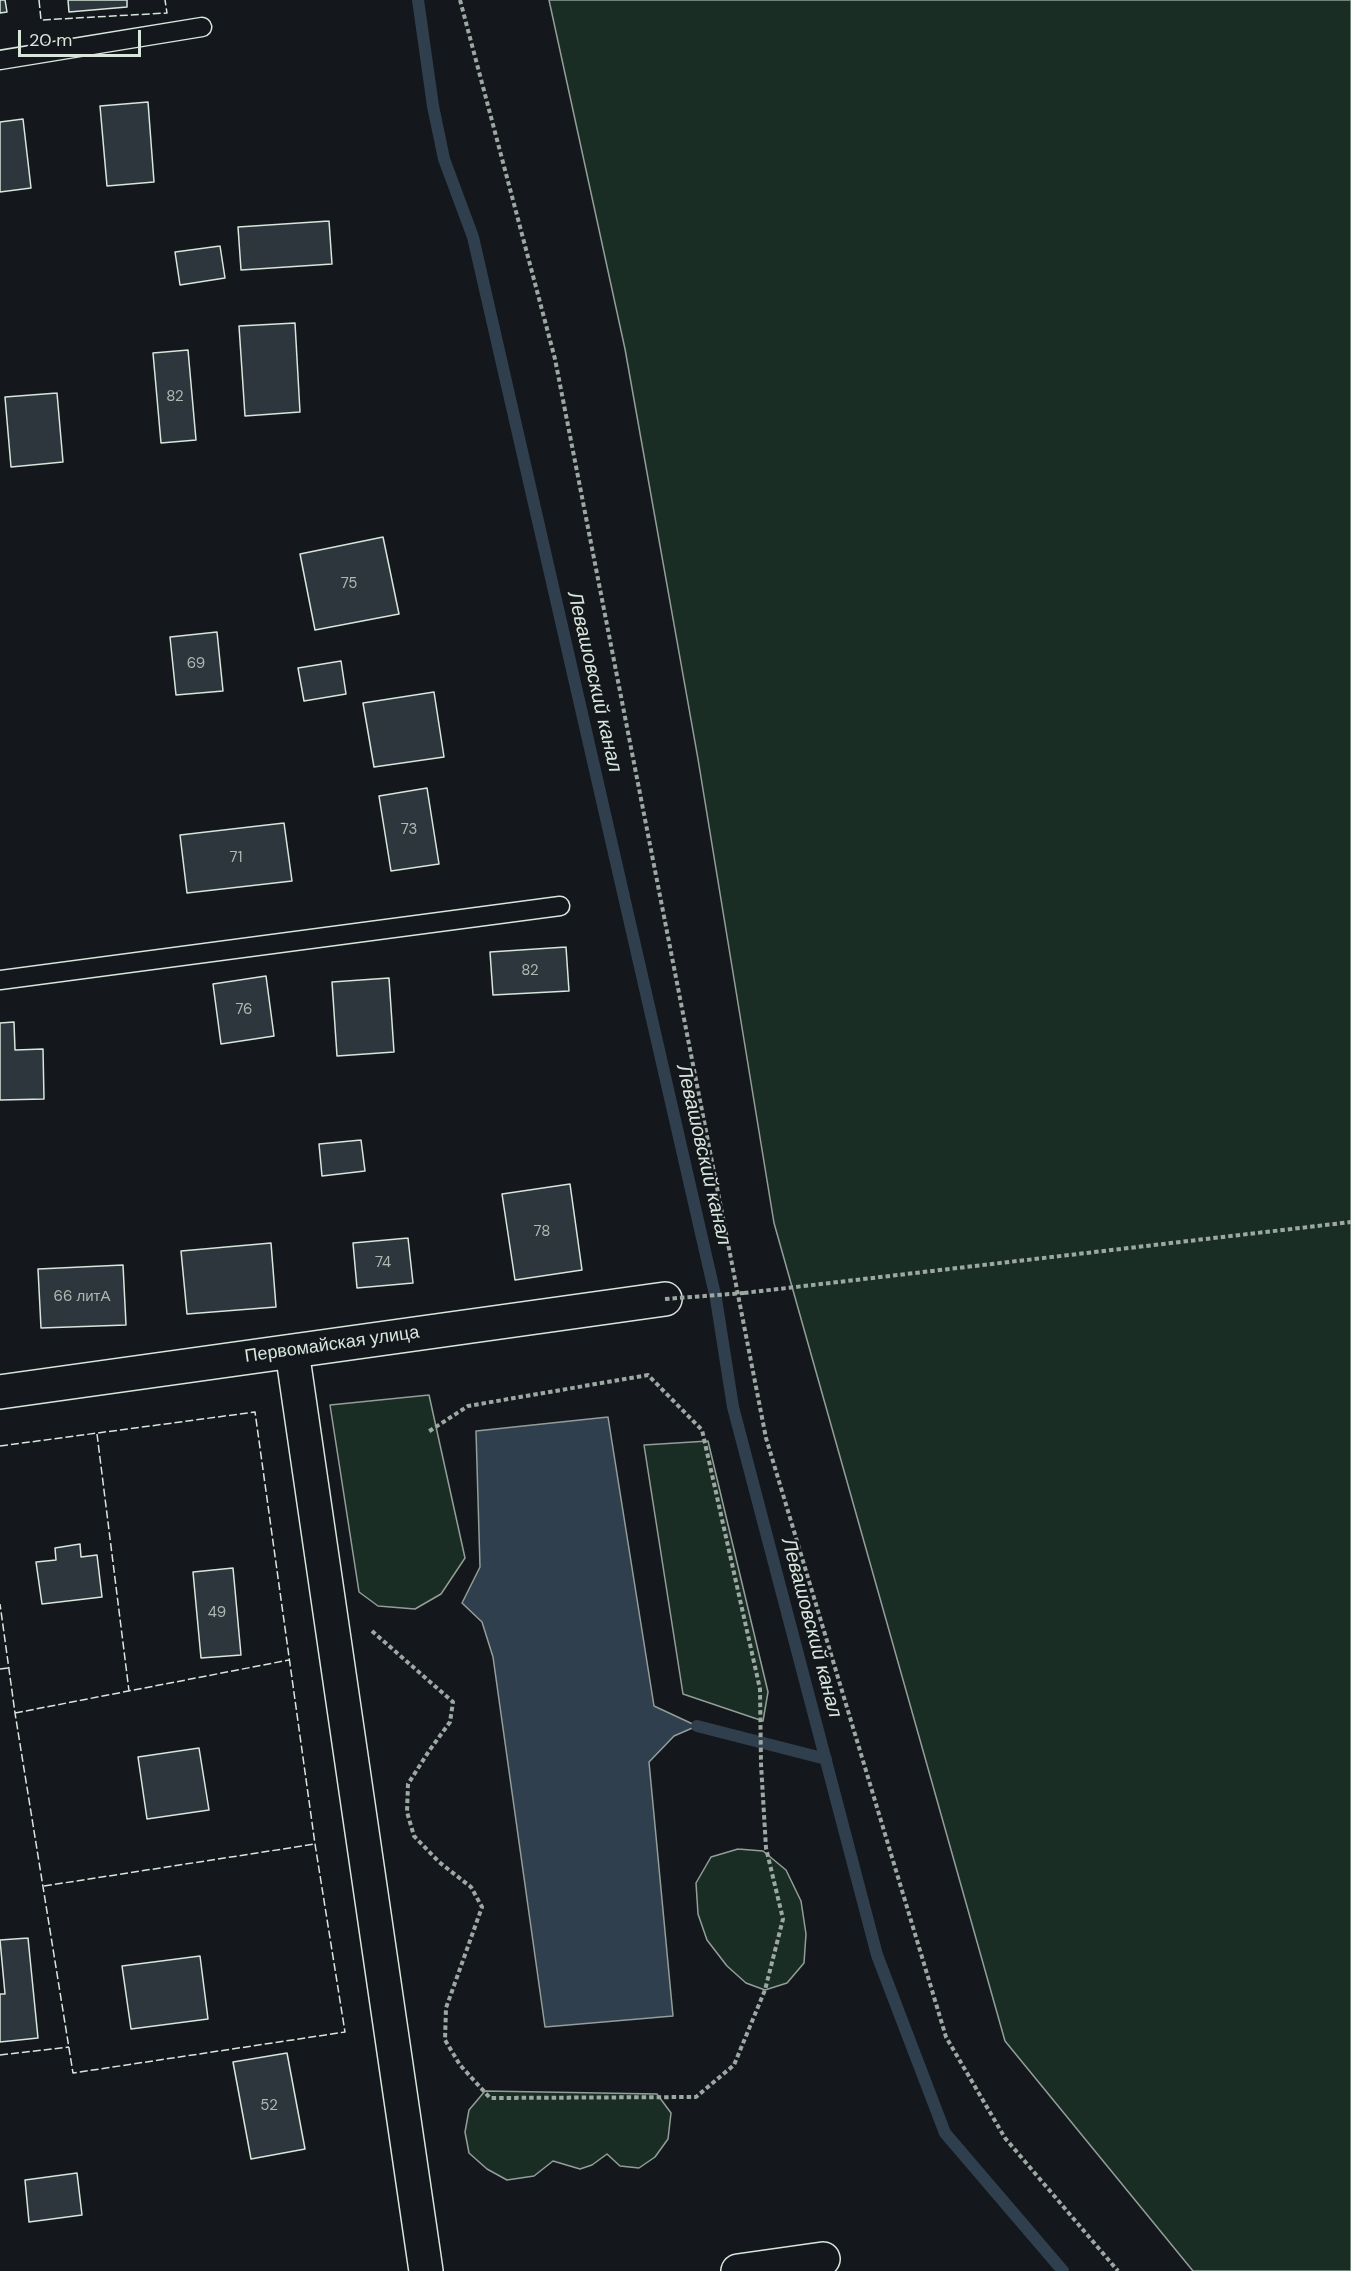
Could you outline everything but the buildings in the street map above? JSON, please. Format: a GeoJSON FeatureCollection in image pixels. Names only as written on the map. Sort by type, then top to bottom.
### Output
{"type":"FeatureCollection","features":[{"type":"Feature","properties":{"kind":"street","name":"Первомайская улица"},"geometry":{"type":"LineString","coordinates":[[0,1392],[665,1299]]}},
{"type":"Feature","properties":{"kind":"street"},"geometry":{"type":"LineString","coordinates":[[292,1351],[426,2271]]}},
{"type":"Feature","properties":{"kind":"street"},"geometry":{"type":"LineString","coordinates":[[738,2271],[823,2259]]}},
{"type":"Feature","properties":{"kind":"lane"},"geometry":{"type":"LineString","coordinates":[[0,60],[202,27]]}},
{"type":"Feature","properties":{"kind":"lane"},"geometry":{"type":"LineString","coordinates":[[0,980],[560,906]]}},
{"type":"Feature","properties":{"kind":"path"},"geometry":{"type":"LineString","coordinates":[[460,0],[555,359],[766,1438],[946,2037],[1005,2138],[1118,2271]]}},
{"type":"Feature","properties":{"kind":"path"},"geometry":{"type":"LineString","coordinates":[[665,1299],[744,1293],[1351,1222]]}},
{"type":"Feature","properties":{"kind":"path"},"geometry":{"type":"LineString","coordinates":[[329,1607],[372,1631],[453,1702],[450,1722],[408,1784],[407,1812],[414,1836],[439,1862],[471,1887],[482,1906],[446,2008],[445,2040],[460,2064],[490,2098],[696,2097],[734,2066],[765,1990],[783,1919],[766,1848],[761,1764],[760,1689],[702,1430],[648,1375],[468,1406],[428,1432]]}},
{"type":"Feature","properties":{"kind":"green space"},"geometry":{"type":"Polygon","coordinates":[[[549,0],[1351,0],[1351,2271],[1193,2271],[1005,2041],[774,1223],[698,759],[625,349],[549,0]]]}},
{"type":"Feature","properties":{"kind":"green space"},"geometry":{"type":"Polygon","coordinates":[[[429,1395],[465,1558],[441,1594],[415,1609],[378,1606],[359,1592],[330,1405],[429,1395]]]}},
{"type":"Feature","properties":{"kind":"green space"},"geometry":{"type":"Polygon","coordinates":[[[708,1441],[768,1692],[763,1721],[683,1694],[644,1445],[708,1441]]]}},
{"type":"Feature","properties":{"kind":"green space"},"geometry":{"type":"Polygon","coordinates":[[[738,1849],[763,1851],[786,1870],[801,1901],[806,1934],[804,1963],[787,1983],[765,1990],[746,1983],[727,1966],[707,1940],[698,1914],[696,1883],[711,1857],[738,1849]]]}},
{"type":"Feature","properties":{"kind":"green space"},"geometry":{"type":"Polygon","coordinates":[[[485,2091],[657,2094],[671,2113],[668,2139],[655,2157],[639,2168],[620,2166],[607,2154],[592,2165],[580,2169],[553,2161],[534,2176],[507,2180],[487,2169],[469,2153],[465,2132],[469,2110],[485,2091]]]}},
{"type":"Feature","properties":{"kind":"water"},"geometry":{"type":"Polygon","coordinates":[[[608,1417],[654,1706],[697,1726],[674,1736],[649,1762],[673,2016],[545,2027],[493,1657],[482,1622],[462,1603],[480,1567],[476,1431],[608,1417]]]}},
{"type":"Feature","properties":{"kind":"waterway","name":"Левашовский канал"},"geometry":{"type":"LineString","coordinates":[[418,0],[433,106],[444,159],[473,237],[716,1299],[733,1407],[877,1955],[945,2133],[1063,2271]]}},
{"type":"Feature","properties":{"kind":"waterway"},"geometry":{"type":"LineString","coordinates":[[697,1726],[826,1759]]}},
{"type":"Feature","properties":{"kind":"fence"},"geometry":{"type":"LineString","coordinates":[[39,0],[41,20],[167,13],[165,0]]}},
{"type":"Feature","properties":{"kind":"fence"},"geometry":{"type":"LineString","coordinates":[[0,1446],[255,1412],[315,1844],[345,2032],[73,2073],[15,1713],[0,1604]]}},
{"type":"Feature","properties":{"kind":"fence"},"geometry":{"type":"LineString","coordinates":[[97,1434],[129,1691]]}},
{"type":"Feature","properties":{"kind":"fence"},"geometry":{"type":"LineString","coordinates":[[15,1713],[289,1660]]}},
{"type":"Feature","properties":{"kind":"fence"},"geometry":{"type":"LineString","coordinates":[[0,1669],[9,1668]]}},
{"type":"Feature","properties":{"kind":"fence"},"geometry":{"type":"LineString","coordinates":[[44,1886],[315,1844]]}},
{"type":"Feature","properties":{"kind":"fence"},"geometry":{"type":"LineString","coordinates":[[0,2055],[69,2047]]}}]}
